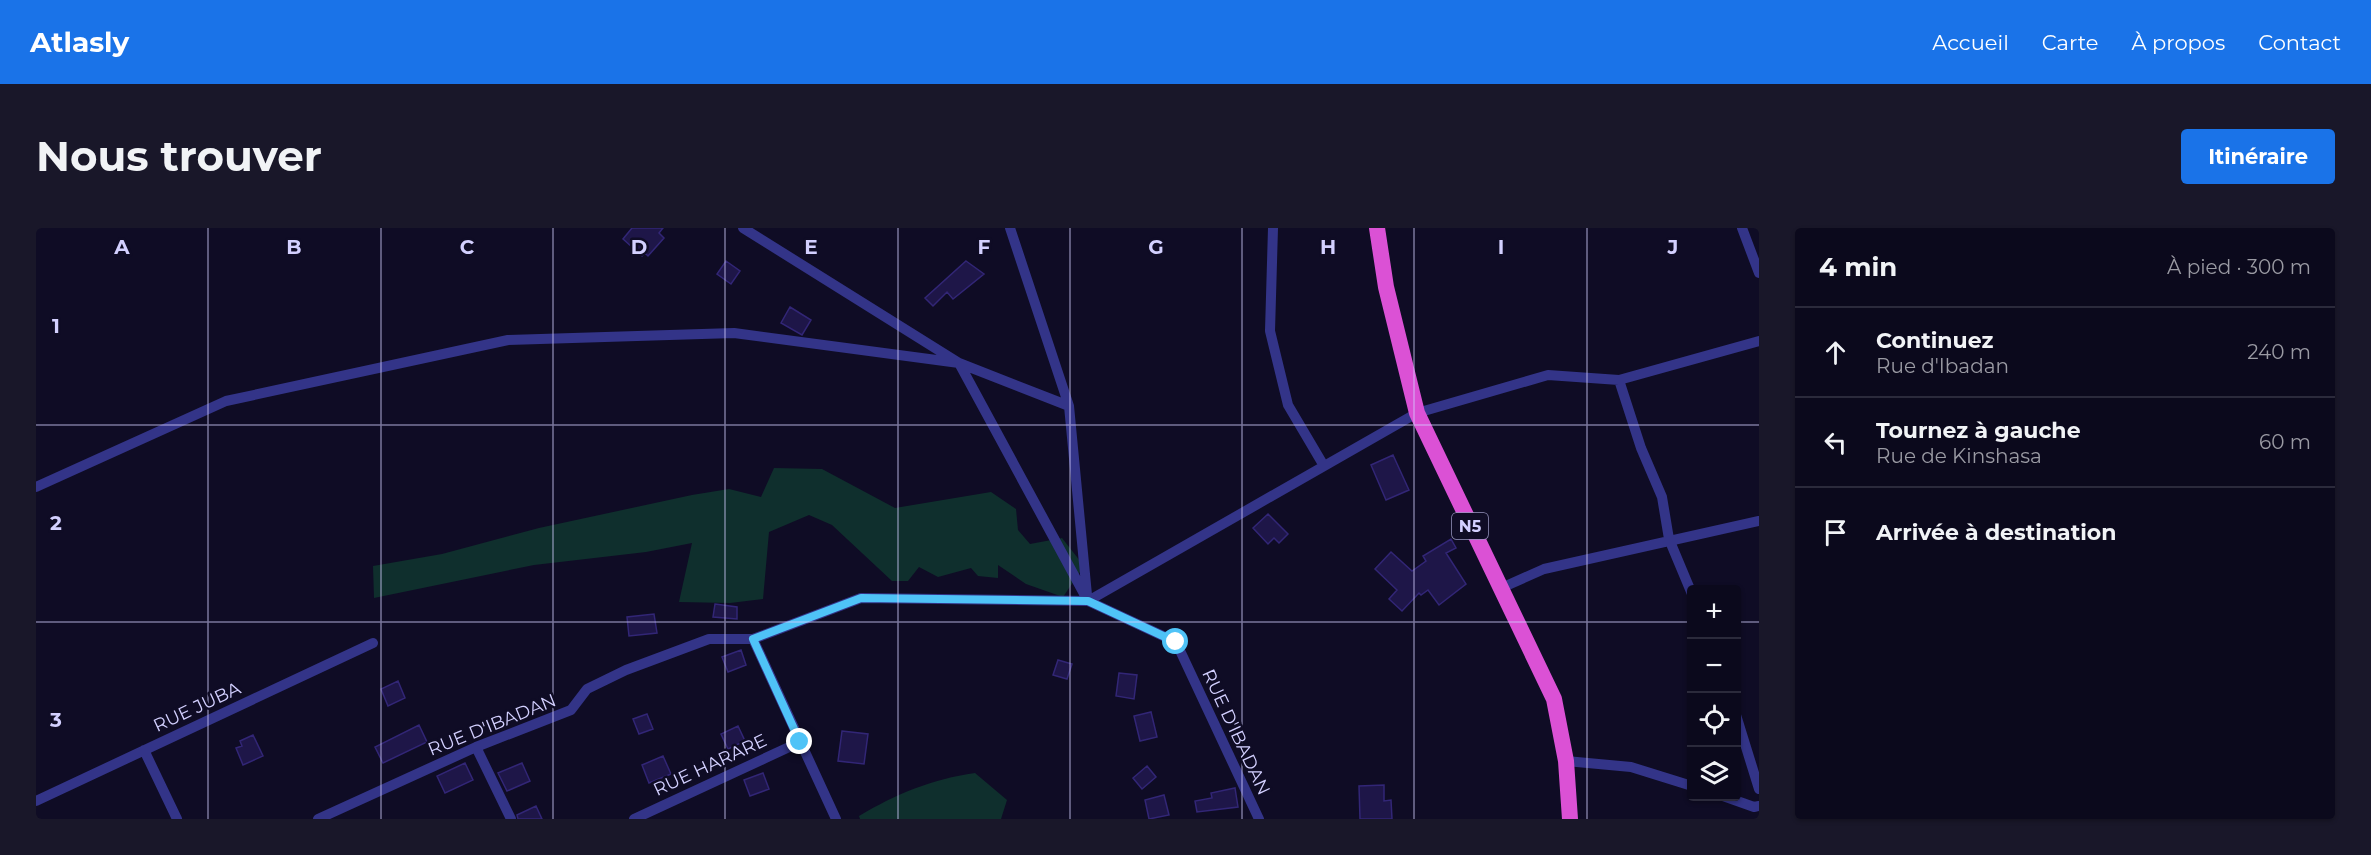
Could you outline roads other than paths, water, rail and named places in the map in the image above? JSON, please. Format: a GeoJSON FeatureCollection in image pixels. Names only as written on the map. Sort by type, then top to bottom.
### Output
{"type":"FeatureCollection","features":[{"type":"Feature","properties":{"kind":"highway","name":"N5"},"geometry":{"type":"LineString","coordinates":[[1377,228],[1386,287],[1417,413],[1499,589],[1554,699],[1566,761],[1570,819]]}},
{"type":"Feature","properties":{"kind":"street"},"geometry":{"type":"LineString","coordinates":[[743,228],[959,363],[1069,406]]}},
{"type":"Feature","properties":{"kind":"street"},"geometry":{"type":"LineString","coordinates":[[1010,228],[1069,406],[1088,601]]}},
{"type":"Feature","properties":{"kind":"street"},"geometry":{"type":"LineString","coordinates":[[1273,228],[1270,331],[1288,405],[1324,466]]}},
{"type":"Feature","properties":{"kind":"street"},"geometry":{"type":"LineString","coordinates":[[1742,228],[1759,273]]}},
{"type":"Feature","properties":{"kind":"street"},"geometry":{"type":"LineString","coordinates":[[36,487],[226,401],[508,340],[734,333],[959,363]]}},
{"type":"Feature","properties":{"kind":"street"},"geometry":{"type":"LineString","coordinates":[[1088,601],[1417,413],[1548,375],[1619,380],[1759,341]]}},
{"type":"Feature","properties":{"kind":"street"},"geometry":{"type":"LineString","coordinates":[[959,363],[1088,601]]}},
{"type":"Feature","properties":{"kind":"street"},"geometry":{"type":"LineString","coordinates":[[1619,380],[1641,448],[1662,497],[1669,539],[1688,585]]}},
{"type":"Feature","properties":{"kind":"street"},"geometry":{"type":"LineString","coordinates":[[1499,589],[1545,569],[1759,520]]}},
{"type":"Feature","properties":{"kind":"street","name":"RUE D'IBADAN"},"geometry":{"type":"LineString","coordinates":[[318,819],[476,747],[571,710],[587,689],[626,670],[709,639],[753,639],[861,598],[1088,601],[1176,642],[1259,819]]}},
{"type":"Feature","properties":{"kind":"street"},"geometry":{"type":"LineString","coordinates":[[753,639],[836,819]]}},
{"type":"Feature","properties":{"kind":"street","name":"RUE JUBA"},"geometry":{"type":"LineString","coordinates":[[36,801],[373,643]]}},
{"type":"Feature","properties":{"kind":"street"},"geometry":{"type":"LineString","coordinates":[[1741,728],[1759,789]]}},
{"type":"Feature","properties":{"kind":"street","name":"RUE HARARE"},"geometry":{"type":"LineString","coordinates":[[634,819],[800,742]]}},
{"type":"Feature","properties":{"kind":"street"},"geometry":{"type":"LineString","coordinates":[[476,747],[511,819]]}},
{"type":"Feature","properties":{"kind":"street"},"geometry":{"type":"LineString","coordinates":[[144,750],[177,819]]}},
{"type":"Feature","properties":{"kind":"street"},"geometry":{"type":"LineString","coordinates":[[1566,761],[1631,767],[1687,784]]}},
{"type":"Feature","properties":{"kind":"street"},"geometry":{"type":"LineString","coordinates":[[1737,801],[1754,807],[1759,806]]}}]}
